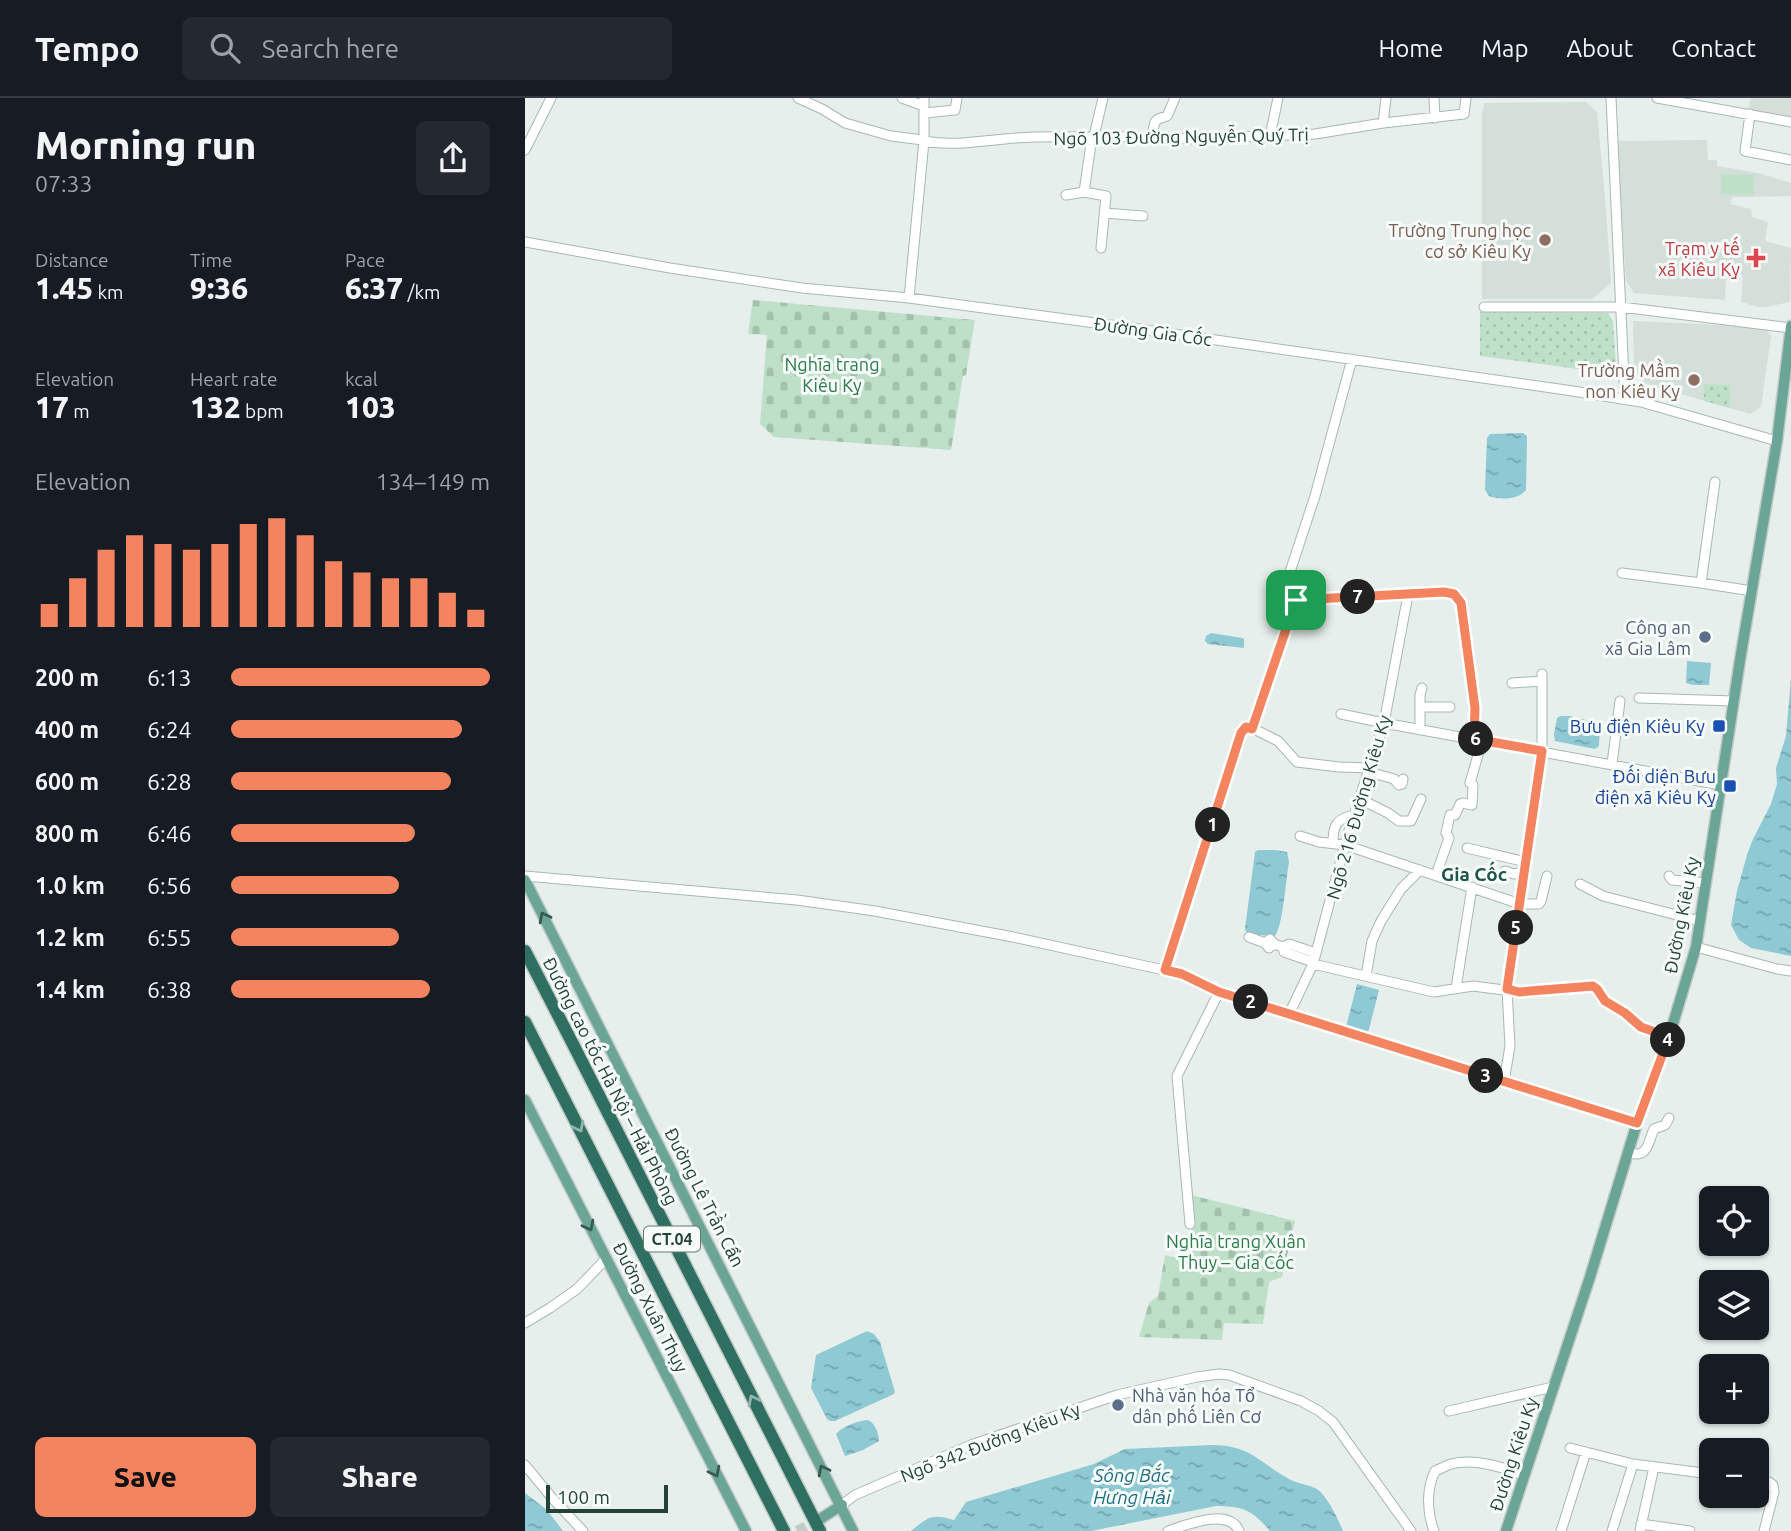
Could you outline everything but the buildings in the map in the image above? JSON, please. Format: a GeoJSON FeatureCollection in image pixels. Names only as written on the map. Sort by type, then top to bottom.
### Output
{"type":"FeatureCollection","features":[{"type":"Feature","properties":{"kind":"highway","name":"Đường cao tốc Hà Nội – Hải Phòng"},"geometry":{"type":"LineString","coordinates":[[525,951],[819,1526]]}},
{"type":"Feature","properties":{"kind":"highway","name":"CT.04"},"geometry":{"type":"LineString","coordinates":[[525,1023],[784,1531]]}},
{"type":"Feature","properties":{"kind":"main road","name":"Đường Kiêu Kỵ"},"geometry":{"type":"LineString","coordinates":[[1506,1531],[1590,1277],[1637,1123],[1669,1037],[1696,947],[1777,440],[1791,327]]}},
{"type":"Feature","properties":{"kind":"main road","name":"Đường Lê Trần Cẩn"},"geometry":{"type":"LineString","coordinates":[[525,878],[853,1531]]}},
{"type":"Feature","properties":{"kind":"main road","name":"Đường Xuân Thụy"},"geometry":{"type":"LineString","coordinates":[[525,1100],[746,1531]]}},
{"type":"Feature","properties":{"kind":"main road"},"geometry":{"type":"LineString","coordinates":[[819,1526],[842,1505]]}},
{"type":"Feature","properties":{"kind":"street"},"geometry":{"type":"LineString","coordinates":[[525,150],[551,98]]}},
{"type":"Feature","properties":{"kind":"street","name":"Ngõ 103 Đường Nguyễn Quý Trị"},"geometry":{"type":"LineString","coordinates":[[798,98],[845,123],[891,136],[938,144],[1093,136],[1151,138],[1315,134],[1464,114],[1466,98]]}},
{"type":"Feature","properties":{"kind":"street"},"geometry":{"type":"LineString","coordinates":[[902,98],[955,110],[957,98]]}},
{"type":"Feature","properties":{"kind":"street"},"geometry":{"type":"LineString","coordinates":[[1084,192],[1093,136],[1103,98]]}},
{"type":"Feature","properties":{"kind":"street"},"geometry":{"type":"LineString","coordinates":[[1151,138],[1155,122],[1167,116],[1175,98]]}},
{"type":"Feature","properties":{"kind":"street"},"geometry":{"type":"LineString","coordinates":[[1270,136],[1278,98]]}},
{"type":"Feature","properties":{"kind":"street"},"geometry":{"type":"LineString","coordinates":[[1384,123],[1386,98]]}},
{"type":"Feature","properties":{"kind":"street"},"geometry":{"type":"LineString","coordinates":[[1434,98],[1435,118]]}},
{"type":"Feature","properties":{"kind":"street"},"geometry":{"type":"LineString","coordinates":[[1611,98],[1625,400]]}},
{"type":"Feature","properties":{"kind":"street"},"geometry":{"type":"LineString","coordinates":[[1657,98],[1791,122]]}},
{"type":"Feature","properties":{"kind":"street"},"geometry":{"type":"LineString","coordinates":[[909,298],[924,105]]}},
{"type":"Feature","properties":{"kind":"street"},"geometry":{"type":"LineString","coordinates":[[1750,114],[1745,151],[1791,160]]}},
{"type":"Feature","properties":{"kind":"street"},"geometry":{"type":"LineString","coordinates":[[1066,195],[1084,192],[1106,196],[1101,248]]}},
{"type":"Feature","properties":{"kind":"street"},"geometry":{"type":"LineString","coordinates":[[1104,213],[1143,216]]}},
{"type":"Feature","properties":{"kind":"street","name":"Đường Gia Cốc"},"geometry":{"type":"LineString","coordinates":[[525,242],[774,284],[909,298],[1641,402],[1777,440]]}},
{"type":"Feature","properties":{"kind":"street"},"geometry":{"type":"LineString","coordinates":[[1484,307],[1621,307],[1791,327]]}},
{"type":"Feature","properties":{"kind":"street"},"geometry":{"type":"LineString","coordinates":[[1352,359],[1285,594],[1296,600],[1450,593],[1461,603],[1478,740],[1470,783],[1473,785],[1473,802],[1472,805],[1460,804],[1455,815],[1450,815],[1446,833],[1449,838],[1436,875]]}},
{"type":"Feature","properties":{"kind":"street"},"geometry":{"type":"LineString","coordinates":[[1701,583],[1715,482]]}},
{"type":"Feature","properties":{"kind":"street"},"geometry":{"type":"LineString","coordinates":[[1622,573],[1752,591]]}},
{"type":"Feature","properties":{"kind":"street","name":"Ngõ 216 Đường Kiêu Kỵ"},"geometry":{"type":"LineString","coordinates":[[1289,1014],[1314,960],[1345,845],[1384,723],[1408,595]]}},
{"type":"Feature","properties":{"kind":"street"},"geometry":{"type":"LineString","coordinates":[[1252,729],[1296,600]]}},
{"type":"Feature","properties":{"kind":"street"},"geometry":{"type":"LineString","coordinates":[[1504,1082],[1510,1046],[1507,989],[1542,751],[1542,678],[1513,683]]}},
{"type":"Feature","properties":{"kind":"street"},"geometry":{"type":"LineString","coordinates":[[1420,730],[1422,688]]}},
{"type":"Feature","properties":{"kind":"street"},"geometry":{"type":"LineString","coordinates":[[1639,698],[1734,701]]}},
{"type":"Feature","properties":{"kind":"street"},"geometry":{"type":"LineString","coordinates":[[1612,764],[1620,701]]}},
{"type":"Feature","properties":{"kind":"street"},"geometry":{"type":"LineString","coordinates":[[1420,706],[1450,707]]}},
{"type":"Feature","properties":{"kind":"street"},"geometry":{"type":"LineString","coordinates":[[1341,714],[1721,785]]}},
{"type":"Feature","properties":{"kind":"street"},"geometry":{"type":"LineString","coordinates":[[1165,970],[1241,733],[1246,727],[1278,741],[1297,762],[1370,770],[1394,779],[1399,785],[1403,779]]}},
{"type":"Feature","properties":{"kind":"street"},"geometry":{"type":"LineString","coordinates":[[1360,799],[1399,821],[1406,822],[1411,821],[1421,799]]}},
{"type":"Feature","properties":{"kind":"street"},"geometry":{"type":"LineString","coordinates":[[1333,843],[1333,829],[1336,825],[1346,817],[1355,815]]}},
{"type":"Feature","properties":{"kind":"street"},"geometry":{"type":"LineString","coordinates":[[1300,836],[1319,842],[1345,845],[1520,904],[1539,904],[1547,876]]}},
{"type":"Feature","properties":{"kind":"street"},"geometry":{"type":"LineString","coordinates":[[1467,848],[1526,862]]}},
{"type":"Feature","properties":{"kind":"street"},"geometry":{"type":"LineString","coordinates":[[1366,976],[1372,941],[1381,921],[1401,889],[1420,870]]}},
{"type":"Feature","properties":{"kind":"street"},"geometry":{"type":"LineString","coordinates":[[1504,871],[1524,873]]}},
{"type":"Feature","properties":{"kind":"street"},"geometry":{"type":"LineString","coordinates":[[1669,876],[1672,880],[1706,883]]}},
{"type":"Feature","properties":{"kind":"street"},"geometry":{"type":"LineString","coordinates":[[525,878],[797,900],[875,911],[1165,970],[1182,974],[1219,992],[1637,1123]]}},
{"type":"Feature","properties":{"kind":"street"},"geometry":{"type":"LineString","coordinates":[[1580,884],[1604,896],[1700,921]]}},
{"type":"Feature","properties":{"kind":"street"},"geometry":{"type":"LineString","coordinates":[[1456,988],[1472,887]]}},
{"type":"Feature","properties":{"kind":"street"},"geometry":{"type":"LineString","coordinates":[[1249,937],[1284,951],[1366,976],[1434,992],[1473,986],[1519,992],[1593,986],[1605,1001],[1641,1027],[1669,1037]]}},
{"type":"Feature","properties":{"kind":"street"},"geometry":{"type":"LineString","coordinates":[[1696,947],[1791,971]]}},
{"type":"Feature","properties":{"kind":"street"},"geometry":{"type":"LineString","coordinates":[[1191,1224],[1177,1076],[1219,992]]}},
{"type":"Feature","properties":{"kind":"street"},"geometry":{"type":"LineString","coordinates":[[1628,1153],[1643,1153],[1647,1150],[1654,1129],[1665,1125],[1669,1118]]}},
{"type":"Feature","properties":{"kind":"street"},"geometry":{"type":"LineString","coordinates":[[525,1323],[577,1289],[606,1259]]}},
{"type":"Feature","properties":{"kind":"street","name":"Ngõ 342 Đường Kiêu Kỵ"},"geometry":{"type":"LineString","coordinates":[[842,1505],[855,1495],[971,1445],[1029,1424],[1117,1395],[1219,1374],[1237,1376],[1319,1411],[1332,1422],[1411,1531]]}},
{"type":"Feature","properties":{"kind":"street"},"geometry":{"type":"LineString","coordinates":[[1449,1411],[1553,1387]]}},
{"type":"Feature","properties":{"kind":"street"},"geometry":{"type":"LineString","coordinates":[[1570,1448],[1633,1464],[1699,1473]]}},
{"type":"Feature","properties":{"kind":"street"},"geometry":{"type":"LineString","coordinates":[[1561,1531],[1585,1452]]}},
{"type":"Feature","properties":{"kind":"street"},"geometry":{"type":"LineString","coordinates":[[1434,1531],[1429,1502],[1430,1481],[1435,1471],[1451,1464],[1469,1463],[1501,1467],[1524,1475]]}},
{"type":"Feature","properties":{"kind":"street"},"geometry":{"type":"LineString","coordinates":[[1612,1531],[1633,1464]]}},
{"type":"Feature","properties":{"kind":"street"},"geometry":{"type":"LineString","coordinates":[[525,1465],[583,1531]]}},
{"type":"Feature","properties":{"kind":"street"},"geometry":{"type":"LineString","coordinates":[[1654,1467],[1641,1527],[1690,1531]]}},
{"type":"Feature","properties":{"kind":"street"},"geometry":{"type":"LineString","coordinates":[[1764,1531],[1774,1492],[1773,1485],[1769,1482]]}},
{"type":"Feature","properties":{"kind":"street"},"geometry":{"type":"LineString","coordinates":[[1167,1531],[1205,1520],[1223,1519],[1231,1520],[1239,1531]]}},
{"type":"Feature","properties":{"kind":"shaded area"},"geometry":{"type":"Polygon","coordinates":[[[1751,98],[1791,98],[1791,119],[1748,110],[1751,98]]]}},
{"type":"Feature","properties":{"kind":"shaded area","name":"Trường Trung học cơ sở Kiêu Kỵ"},"geometry":{"type":"Polygon","coordinates":[[[1586,102],[1597,112],[1611,283],[1592,299],[1482,299],[1482,112],[1485,103],[1586,102]]]}},
{"type":"Feature","properties":{"kind":"shaded area"},"geometry":{"type":"Polygon","coordinates":[[[1707,140],[1708,160],[1717,160],[1717,166],[1758,173],[1791,183],[1791,196],[1732,197],[1730,204],[1751,209],[1752,217],[1768,222],[1765,241],[1791,248],[1790,302],[1758,307],[1741,302],[1743,275],[1726,275],[1725,300],[1634,293],[1626,281],[1617,141],[1707,140]]]}},
{"type":"Feature","properties":{"kind":"shaded area"},"geometry":{"type":"Polygon","coordinates":[[[1633,321],[1764,327],[1771,336],[1761,407],[1750,414],[1643,383],[1634,371],[1633,321]]]}},
{"type":"Feature","properties":{"kind":"green space"},"geometry":{"type":"Polygon","coordinates":[[[1721,174],[1754,175],[1753,195],[1721,194],[1721,174]]]}},
{"type":"Feature","properties":{"kind":"green space","name":"Nghĩa trang Kiêu Kỵ"},"geometry":{"type":"Polygon","coordinates":[[[753,300],[975,320],[951,450],[774,437],[760,424],[767,335],[748,334],[753,300]]]}},
{"type":"Feature","properties":{"kind":"green space"},"geometry":{"type":"Polygon","coordinates":[[[1480,312],[1608,313],[1613,321],[1616,366],[1608,373],[1480,356],[1480,312]]]}},
{"type":"Feature","properties":{"kind":"green space"},"geometry":{"type":"Polygon","coordinates":[[[1704,384],[1730,385],[1730,408],[1704,401],[1704,384]]]}},
{"type":"Feature","properties":{"kind":"green space","name":"Nghĩa trang Xuân Thụy – Gia Cốc"},"geometry":{"type":"Polygon","coordinates":[[[1191,1195],[1295,1221],[1282,1277],[1269,1282],[1263,1324],[1224,1323],[1222,1340],[1139,1337],[1149,1303],[1158,1296],[1165,1255],[1182,1259],[1192,1256],[1191,1195]]]}},
{"type":"Feature","properties":{"kind":"water"},"geometry":{"type":"Polygon","coordinates":[[[1523,433],[1527,436],[1526,490],[1509,498],[1489,496],[1485,490],[1487,438],[1490,434],[1523,433]]]}},
{"type":"Feature","properties":{"kind":"water"},"geometry":{"type":"Polygon","coordinates":[[[1211,633],[1242,638],[1244,648],[1208,644],[1205,641],[1206,636],[1211,633]]]}},
{"type":"Feature","properties":{"kind":"water"},"geometry":{"type":"Polygon","coordinates":[[[1687,661],[1711,663],[1709,685],[1686,683],[1687,661]]]}},
{"type":"Feature","properties":{"kind":"water"},"geometry":{"type":"Polygon","coordinates":[[[1791,678],[1791,956],[1751,948],[1739,940],[1731,925],[1747,855],[1771,804],[1777,784],[1776,768],[1786,736],[1791,678]]]}},
{"type":"Feature","properties":{"kind":"water"},"geometry":{"type":"Polygon","coordinates":[[[1561,716],[1597,723],[1600,726],[1599,746],[1595,749],[1555,741],[1557,718],[1561,716]]]}},
{"type":"Feature","properties":{"kind":"water"},"geometry":{"type":"Polygon","coordinates":[[[1255,852],[1287,852],[1289,862],[1282,912],[1275,936],[1247,933],[1245,929],[1255,852]]]}},
{"type":"Feature","properties":{"kind":"water"},"geometry":{"type":"Polygon","coordinates":[[[1357,984],[1379,990],[1368,1033],[1346,1027],[1357,984]]]}},
{"type":"Feature","properties":{"kind":"water"},"geometry":{"type":"Polygon","coordinates":[[[867,1331],[874,1334],[880,1342],[895,1392],[830,1421],[811,1388],[816,1355],[867,1331]]]}},
{"type":"Feature","properties":{"kind":"water"},"geometry":{"type":"Polygon","coordinates":[[[868,1420],[876,1429],[879,1441],[845,1456],[836,1434],[851,1424],[868,1420]]]}},
{"type":"Feature","properties":{"kind":"water","name":"Sông Bắc Hưng Hải"},"geometry":{"type":"Polygon","coordinates":[[[1212,1445],[1237,1448],[1255,1456],[1291,1480],[1317,1489],[1329,1503],[1343,1531],[1270,1531],[1258,1518],[1246,1511],[1216,1506],[1091,1531],[911,1531],[931,1518],[954,1520],[966,1502],[1094,1464],[1125,1449],[1212,1445]]]}},
{"type":"Feature","properties":{"kind":"water"},"geometry":{"type":"Polygon","coordinates":[[[525,1493],[547,1510],[563,1531],[525,1531],[525,1493]]]}},
{"type":"Feature","properties":{"kind":"tunnel"},"geometry":{"type":"LineString","coordinates":[[797,1531],[820,1519]]}},
{"type":"Feature","properties":{"kind":"place","name":"Trường Trung học cơ sở Kiêu Kỵ"},"geometry":{"type":"Point","coordinates":[1545,240]}},
{"type":"Feature","properties":{"kind":"place","name":"Trạm y tế xã Kiêu Kỵ"},"geometry":{"type":"Point","coordinates":[1756,258]}},
{"type":"Feature","properties":{"kind":"place","name":"Trường Mầm non Kiêu Kỵ"},"geometry":{"type":"Point","coordinates":[1694,380]}},
{"type":"Feature","properties":{"kind":"place","name":"Công an xã Gia Lâm"},"geometry":{"type":"Point","coordinates":[1705,637]}},
{"type":"Feature","properties":{"kind":"place","name":"Bưu điện Kiêu Kỵ"},"geometry":{"type":"Point","coordinates":[1719,726]}},
{"type":"Feature","properties":{"kind":"place","name":"Đối diện Bưu điện xã Kiêu Kỵ"},"geometry":{"type":"Point","coordinates":[1730,786]}},
{"type":"Feature","properties":{"kind":"place","name":"Nhà văn hóa Tổ dân phố Liên Cơ"},"geometry":{"type":"Point","coordinates":[1118,1405]}},
{"type":"Feature","properties":{"kind":"district","name":"Gia Cốc"},"geometry":{"type":"Point","coordinates":[1474,874]}},
{"type":"Feature","properties":{"kind":"route"},"geometry":{"type":"LineString","coordinates":[[1444,592],[1454,594],[1458,598],[1461,603],[1475,708],[1474,739],[1542,751],[1507,989],[1519,992],[1593,986],[1605,1001],[1641,1027],[1669,1037],[1637,1123],[1219,992],[1182,974],[1165,970],[1241,733],[1246,727],[1252,729],[1296,600],[1444,592]]}}]}
